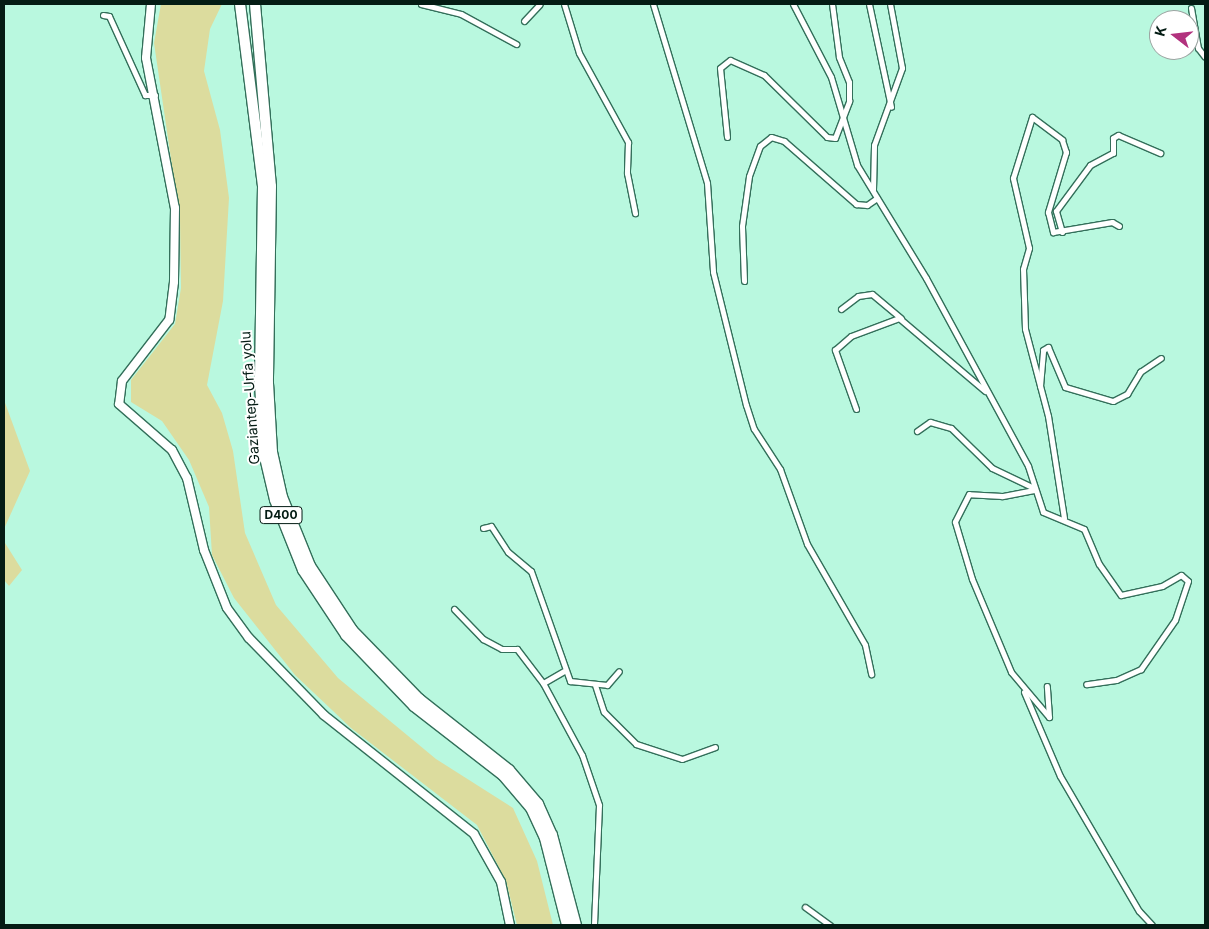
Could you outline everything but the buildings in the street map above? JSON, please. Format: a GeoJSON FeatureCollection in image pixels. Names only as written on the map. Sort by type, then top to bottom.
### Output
{"type":"FeatureCollection","features":[{"type":"Feature","properties":{"kind":"highway","name":"Gaziantep-Urfa yolu"},"geometry":{"type":"LineString","coordinates":[[240,4],[264,186],[260,383],[264,453],[275,500],[303,570],[346,635],[414,706],[503,775],[531,808],[545,838],[567,925]]}},
{"type":"Feature","properties":{"kind":"highway","name":"Gaziantep-Urfa yolu"},"geometry":{"type":"LineString","coordinates":[[255,4],[272,186],[268,382],[272,452],[282,497],[310,566],[352,630],[419,700],[509,770],[538,804],[552,835],[576,925]]}},
{"type":"Feature","properties":{"kind":"street"},"geometry":{"type":"LineString","coordinates":[[151,4],[145,37],[175,208],[172,307],[169,320],[122,381],[119,404],[172,450],[187,478],[204,550],[223,599],[249,638],[324,715],[474,834],[502,882],[510,925]]}},
{"type":"Feature","properties":{"kind":"street"},"geometry":{"type":"LineString","coordinates":[[422,4],[461,14],[516,44]]}},
{"type":"Feature","properties":{"kind":"street"},"geometry":{"type":"LineString","coordinates":[[524,21],[540,4]]}},
{"type":"Feature","properties":{"kind":"street"},"geometry":{"type":"LineString","coordinates":[[564,4],[579,53],[628,142],[627,173],[635,213]]}},
{"type":"Feature","properties":{"kind":"street"},"geometry":{"type":"LineString","coordinates":[[653,4],[707,183],[713,272],[746,405],[754,429],[780,469],[807,544],[865,645],[871,674]]}},
{"type":"Feature","properties":{"kind":"street"},"geometry":{"type":"LineString","coordinates":[[793,4],[818,47],[844,114],[857,165],[873,190],[1028,466],[1042,512],[1064,518],[1084,529],[1099,564],[1121,595],[1162,586],[1181,575],[1188,581],[1175,620],[1141,669],[1116,680],[1086,684]]}},
{"type":"Feature","properties":{"kind":"street"},"geometry":{"type":"LineString","coordinates":[[726,137],[720,68],[730,60],[740,61],[784,90],[831,139],[838,134],[844,114],[849,82],[839,57],[832,4]]}},
{"type":"Feature","properties":{"kind":"street"},"geometry":{"type":"LineString","coordinates":[[869,4],[891,108]]}},
{"type":"Feature","properties":{"kind":"street"},"geometry":{"type":"LineString","coordinates":[[873,190],[874,145],[891,108],[902,68],[890,4]]}},
{"type":"Feature","properties":{"kind":"street"},"geometry":{"type":"LineString","coordinates":[[1191,8],[1198,48],[1205,57]]}},
{"type":"Feature","properties":{"kind":"street"},"geometry":{"type":"LineString","coordinates":[[103,15],[109,16],[145,95],[155,95]]}},
{"type":"Feature","properties":{"kind":"street"},"geometry":{"type":"LineString","coordinates":[[1064,518],[1060,480],[1026,329],[1023,268],[1027,233],[1019,220],[1013,178],[1032,117],[1062,140],[1066,152],[1048,212],[1053,232],[1062,232],[1112,222],[1119,226]]}},
{"type":"Feature","properties":{"kind":"street"},"geometry":{"type":"LineString","coordinates":[[1062,232],[1056,211],[1090,165],[1113,153],[1113,138],[1118,135],[1160,153]]}},
{"type":"Feature","properties":{"kind":"street"},"geometry":{"type":"LineString","coordinates":[[744,282],[742,226],[749,176],[760,146],[771,137],[784,141],[856,204],[867,205],[877,198]]}},
{"type":"Feature","properties":{"kind":"street"},"geometry":{"type":"LineString","coordinates":[[842,309],[858,296],[872,294],[987,393]]}},
{"type":"Feature","properties":{"kind":"street"},"geometry":{"type":"LineString","coordinates":[[856,409],[835,350],[851,336],[902,318]]}},
{"type":"Feature","properties":{"kind":"street"},"geometry":{"type":"LineString","coordinates":[[1040,386],[1043,350],[1048,347],[1065,387],[1113,402],[1127,394],[1140,372],[1161,358]]}},
{"type":"Feature","properties":{"kind":"street"},"geometry":{"type":"LineString","coordinates":[[916,430],[930,422],[951,428],[992,468],[1034,489]]}},
{"type":"Feature","properties":{"kind":"street"},"geometry":{"type":"LineString","coordinates":[[1034,489],[1002,496],[969,494],[955,522],[978,596],[1023,690],[1060,776],[1139,911],[1152,925]]}},
{"type":"Feature","properties":{"kind":"street"},"geometry":{"type":"LineString","coordinates":[[483,528],[491,526],[508,552],[531,571],[564,671],[570,681],[607,685],[619,672]]}},
{"type":"Feature","properties":{"kind":"street"},"geometry":{"type":"LineString","coordinates":[[454,609],[483,639],[502,649],[517,649],[543,683],[582,755],[599,805],[594,925]]}},
{"type":"Feature","properties":{"kind":"street"},"geometry":{"type":"LineString","coordinates":[[543,683],[564,671]]}},
{"type":"Feature","properties":{"kind":"street"},"geometry":{"type":"LineString","coordinates":[[594,685],[604,712],[636,744],[688,759],[715,747]]}},
{"type":"Feature","properties":{"kind":"street"},"geometry":{"type":"LineString","coordinates":[[1023,690],[1051,717],[1047,686]]}},
{"type":"Feature","properties":{"kind":"street"},"geometry":{"type":"LineString","coordinates":[[805,907],[830,925]]}},
{"type":"Feature","properties":{"kind":"green space"},"geometry":{"type":"Polygon","coordinates":[[[161,4],[222,4],[210,29],[204,71],[220,130],[229,198],[223,301],[207,385],[222,413],[233,451],[245,533],[276,605],[338,678],[436,759],[513,808],[537,861],[553,925],[517,925],[506,881],[477,825],[351,728],[295,675],[234,598],[212,555],[209,507],[189,460],[162,421],[131,402],[131,380],[175,324],[181,288],[180,220],[154,43],[161,4]]]}},
{"type":"Feature","properties":{"kind":"green space"},"geometry":{"type":"Polygon","coordinates":[[[4,400],[30,471],[4,529],[4,400]]]}},
{"type":"Feature","properties":{"kind":"green space"},"geometry":{"type":"Polygon","coordinates":[[[4,529],[5,543],[22,570],[9,586],[4,580],[4,529]]]}}]}
